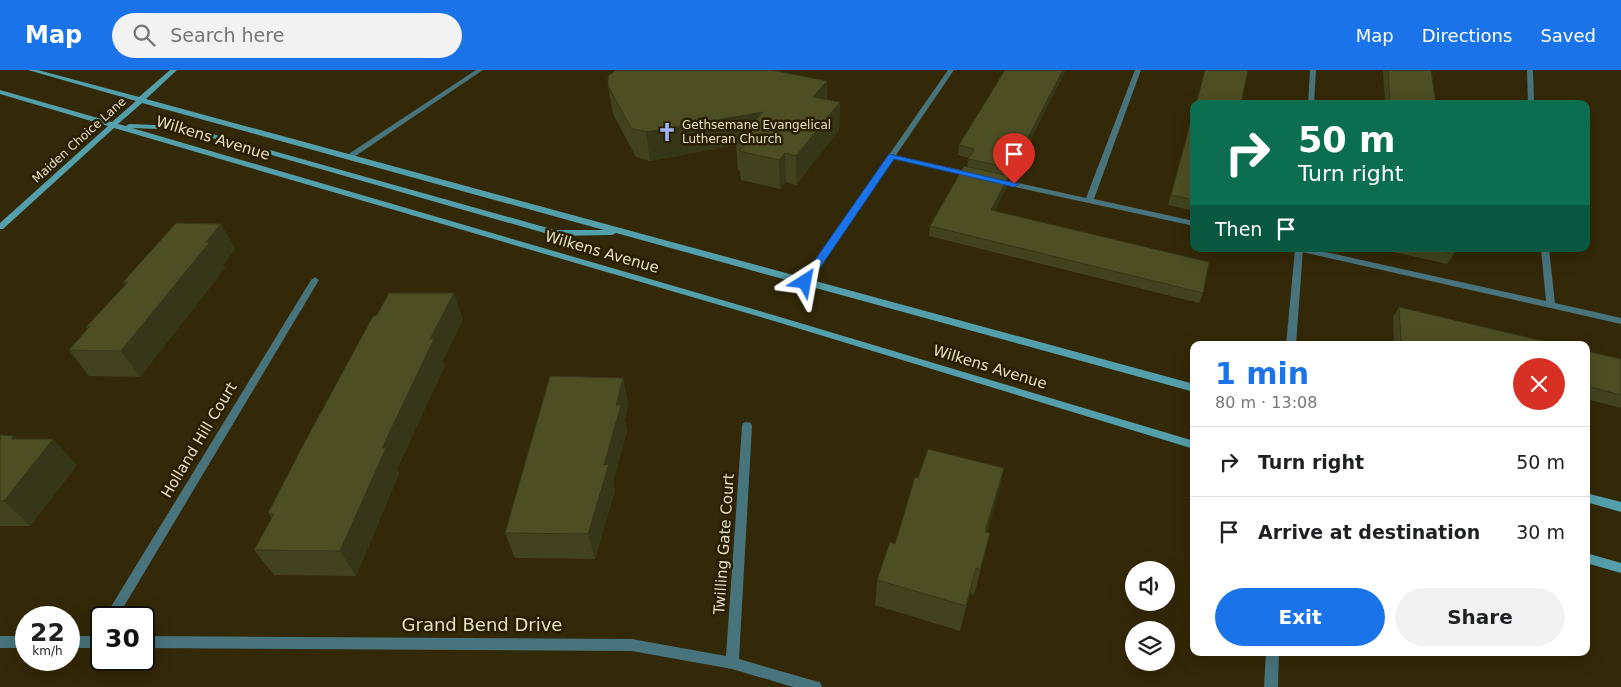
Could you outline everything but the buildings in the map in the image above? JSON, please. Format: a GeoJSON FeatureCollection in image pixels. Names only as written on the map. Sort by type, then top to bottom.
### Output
{"type":"FeatureCollection","features":[{"type":"Feature","properties":{"kind":"main road","name":"Wilkens Avenue"},"geometry":{"type":"LineString","coordinates":[[31,70],[1190,387]]}},
{"type":"Feature","properties":{"kind":"main road","name":"Maiden Choice Lane"},"geometry":{"type":"LineString","coordinates":[[0,227],[174,70]]}},
{"type":"Feature","properties":{"kind":"main road","name":"Wilkens Avenue"},"geometry":{"type":"LineString","coordinates":[[0,92],[777,320],[1190,444]]}},
{"type":"Feature","properties":{"kind":"main road"},"geometry":{"type":"LineString","coordinates":[[113,125],[184,128],[554,233],[627,232]]}},
{"type":"Feature","properties":{"kind":"main road"},"geometry":{"type":"LineString","coordinates":[[1590,499],[1621,507]]}},
{"type":"Feature","properties":{"kind":"main road"},"geometry":{"type":"LineString","coordinates":[[1590,559],[1621,568]]}},
{"type":"Feature","properties":{"kind":"street"},"geometry":{"type":"LineString","coordinates":[[348,157],[480,70]]}},
{"type":"Feature","properties":{"kind":"street"},"geometry":{"type":"LineString","coordinates":[[805,282],[951,70]]}},
{"type":"Feature","properties":{"kind":"street"},"geometry":{"type":"LineString","coordinates":[[1089,201],[1138,70]]}},
{"type":"Feature","properties":{"kind":"street"},"geometry":{"type":"LineString","coordinates":[[1311,100],[1313,70]]}},
{"type":"Feature","properties":{"kind":"street"},"geometry":{"type":"LineString","coordinates":[[1530,70],[1531,100]]}},
{"type":"Feature","properties":{"kind":"street"},"geometry":{"type":"LineString","coordinates":[[892,156],[1190,223]]}},
{"type":"Feature","properties":{"kind":"street"},"geometry":{"type":"LineString","coordinates":[[1291,341],[1300,252]]}},
{"type":"Feature","properties":{"kind":"street"},"geometry":{"type":"LineString","coordinates":[[1313,252],[1621,321]]}},
{"type":"Feature","properties":{"kind":"street"},"geometry":{"type":"LineString","coordinates":[[1545,252],[1551,305]]}},
{"type":"Feature","properties":{"kind":"street","name":"Holland Hill Court"},"geometry":{"type":"LineString","coordinates":[[117,606],[315,280]]}},
{"type":"Feature","properties":{"kind":"street","name":"Twilling Gate Court"},"geometry":{"type":"LineString","coordinates":[[732,663],[748,426]]}},
{"type":"Feature","properties":{"kind":"street"},"geometry":{"type":"LineString","coordinates":[[0,642],[15,642]]}},
{"type":"Feature","properties":{"kind":"street","name":"Grand Bend Drive"},"geometry":{"type":"LineString","coordinates":[[155,642],[632,645],[732,663],[815,687]]}},
{"type":"Feature","properties":{"kind":"street"},"geometry":{"type":"LineString","coordinates":[[1271,687],[1273,656]]}},
{"type":"Feature","properties":{"kind":"place","name":"Gethsemane Evangelical Lutheran Church"},"geometry":{"type":"Point","coordinates":[667,132]}},
{"type":"Feature","properties":{"kind":"route"},"geometry":{"type":"LineString","coordinates":[[805,282],[892,156],[1014,184]]}}]}
